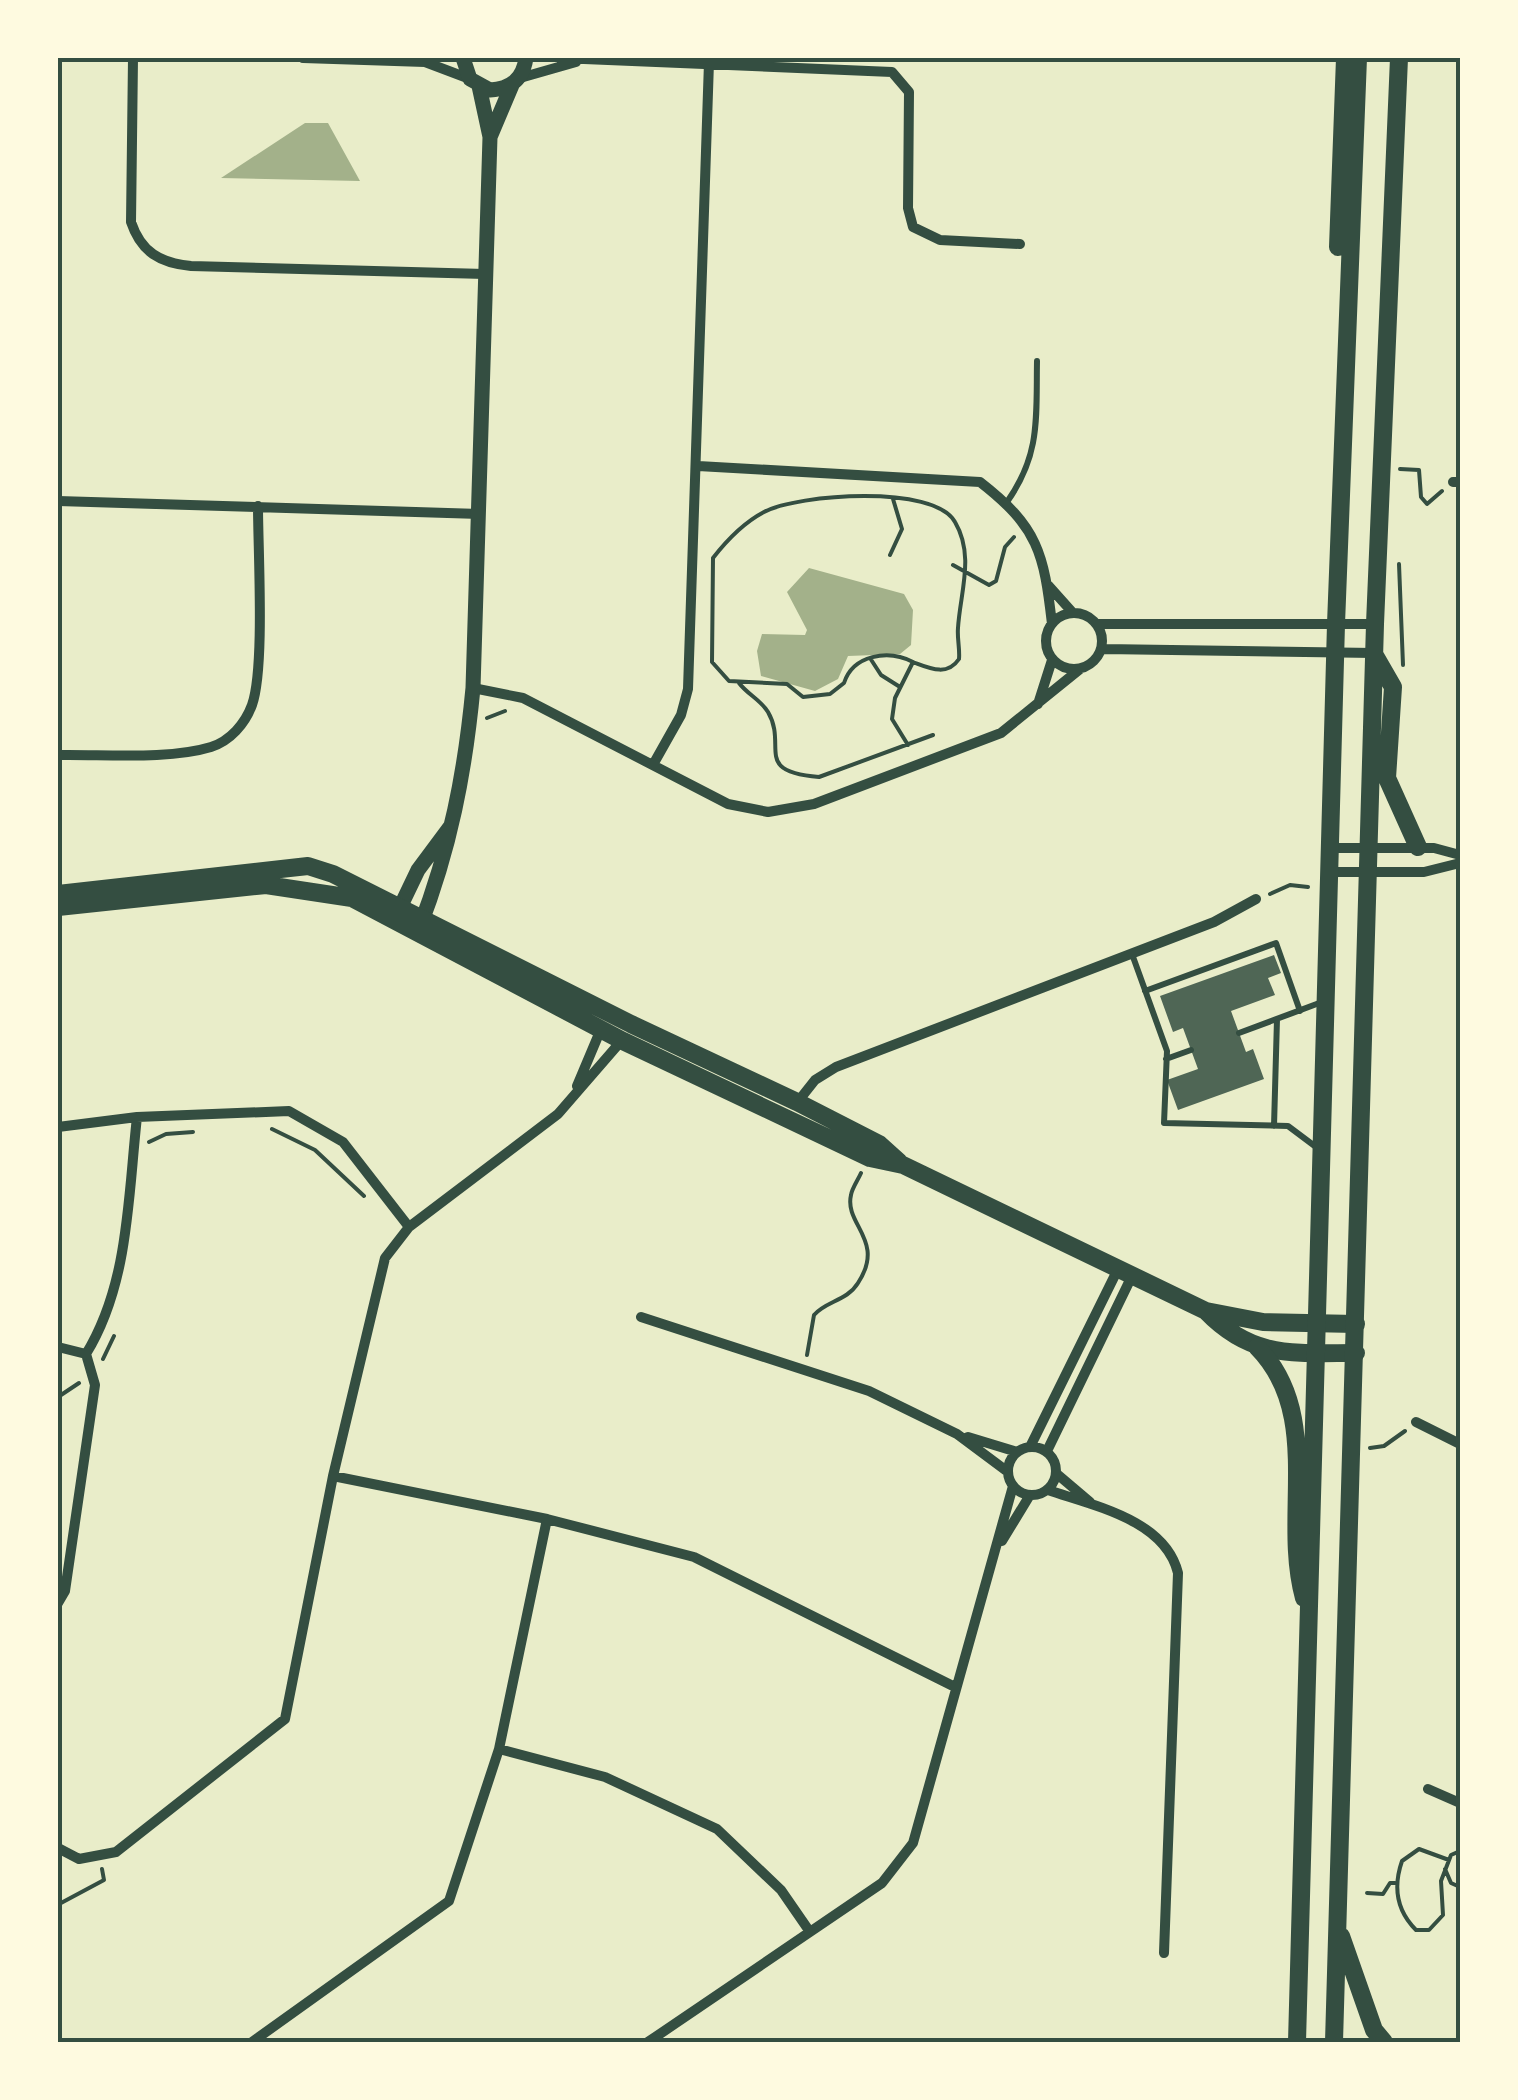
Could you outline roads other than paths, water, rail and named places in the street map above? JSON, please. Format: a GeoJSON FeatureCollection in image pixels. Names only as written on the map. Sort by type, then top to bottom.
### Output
{"type":"FeatureCollection","features":[{"type":"Feature","properties":{"kind":"main road"},"geometry":{"type":"LineString","coordinates":[[1345,58],[1338,247],[1349,275]]}},
{"type":"Feature","properties":{"kind":"main road"},"geometry":{"type":"LineString","coordinates":[[1296,2042],[1336,624],[1358,58]]}},
{"type":"Feature","properties":{"kind":"main road"},"geometry":{"type":"LineString","coordinates":[[1334,2042],[1374,653],[1399,58]]}},
{"type":"Feature","properties":{"kind":"main road"},"geometry":{"type":"LineString","coordinates":[[1374,653],[1394,687],[1387,778],[1418,847]]}},
{"type":"Feature","properties":{"kind":"main road"},"geometry":{"type":"LineString","coordinates":[[58,894],[308,866],[356,882],[397,913],[604,1021],[793,1110],[879,1144],[903,1165],[1124,1275],[1206,1311],[1263,1322],[1356,1324]]}},
{"type":"Feature","properties":{"kind":"main road"},"geometry":{"type":"LineString","coordinates":[[58,907],[266,884],[352,898],[397,913]]}},
{"type":"Feature","properties":{"kind":"main road"},"geometry":{"type":"LineString","coordinates":[[1206,1311],[1228,1334],[1257,1347],[1356,1353]]}},
{"type":"Feature","properties":{"kind":"main road"},"geometry":{"type":"LineString","coordinates":[[1257,1347],[1274,1364],[1291,1406],[1297,1441],[1296,1571],[1308,1612]]}},
{"type":"Feature","properties":{"kind":"main road"},"geometry":{"type":"LineString","coordinates":[[1338,1926],[1374,2030],[1384,2042]]}},
{"type":"Feature","properties":{"kind":"street"},"geometry":{"type":"LineString","coordinates":[[133,58],[131,222],[140,243],[158,259],[190,266],[485,274]]}},
{"type":"Feature","properties":{"kind":"street"},"geometry":{"type":"LineString","coordinates":[[303,58],[430,60],[490,90],[577,62]]}},
{"type":"Feature","properties":{"kind":"street"},"geometry":{"type":"LineString","coordinates":[[421,926],[455,820],[466,771],[473,688],[490,137],[463,58]]}},
{"type":"Feature","properties":{"kind":"street"},"geometry":{"type":"LineString","coordinates":[[490,137],[526,58]]}},
{"type":"Feature","properties":{"kind":"street"},"geometry":{"type":"LineString","coordinates":[[560,58],[577,62],[708,62],[892,72],[910,92],[908,208],[913,227],[940,240],[1020,244]]}},
{"type":"Feature","properties":{"kind":"street"},"geometry":{"type":"LineString","coordinates":[[654,763],[681,715],[688,690],[708,62]]}},
{"type":"Feature","properties":{"kind":"street"},"geometry":{"type":"LineString","coordinates":[[698,466],[980,482],[1006,502],[1035,536],[1048,584],[1052,624],[1045,643],[1052,660],[1063,668],[1080,669]]}},
{"type":"Feature","properties":{"kind":"street"},"geometry":{"type":"LineString","coordinates":[[58,502],[480,514]]}},
{"type":"Feature","properties":{"kind":"street"},"geometry":{"type":"LineString","coordinates":[[58,755],[211,748],[236,732],[248,717],[256,684],[258,506]]}},
{"type":"Feature","properties":{"kind":"street"},"geometry":{"type":"LineString","coordinates":[[1048,584],[1073,613],[1099,624],[1375,624]]}},
{"type":"Feature","properties":{"kind":"street"},"geometry":{"type":"LineString","coordinates":[[1052,624],[1073,613]]}},
{"type":"Feature","properties":{"kind":"street"},"geometry":{"type":"LineString","coordinates":[[1099,624],[1104,649]]}},
{"type":"Feature","properties":{"kind":"street"},"geometry":{"type":"LineString","coordinates":[[473,688],[522,698],[728,804],[768,812],[814,804],[1001,732],[1104,649],[1374,653]]}},
{"type":"Feature","properties":{"kind":"street"},"geometry":{"type":"LineString","coordinates":[[1038,705],[1052,660]]}},
{"type":"Feature","properties":{"kind":"street"},"geometry":{"type":"LineString","coordinates":[[397,913],[418,870],[455,820]]}},
{"type":"Feature","properties":{"kind":"street"},"geometry":{"type":"LineString","coordinates":[[1330,848],[1418,847],[1460,855]]}},
{"type":"Feature","properties":{"kind":"street"},"geometry":{"type":"LineString","coordinates":[[1330,872],[1424,872],[1460,863]]}},
{"type":"Feature","properties":{"kind":"street"},"geometry":{"type":"LineString","coordinates":[[793,1110],[815,1080],[836,1067],[1214,922],[1256,898]]}},
{"type":"Feature","properties":{"kind":"street"},"geometry":{"type":"LineString","coordinates":[[572,1096],[604,1021]]}},
{"type":"Feature","properties":{"kind":"street"},"geometry":{"type":"LineString","coordinates":[[58,1848],[79,1859],[116,1852],[285,1718],[333,1476],[385,1258],[408,1227],[558,1114],[627,1032]]}},
{"type":"Feature","properties":{"kind":"street"},"geometry":{"type":"LineString","coordinates":[[58,1127],[137,1117],[289,1111],[342,1142],[408,1227]]}},
{"type":"Feature","properties":{"kind":"street"},"geometry":{"type":"LineString","coordinates":[[58,1603],[65,1592],[93,1377],[86,1354],[108,1319],[121,1258],[137,1117]]}},
{"type":"Feature","properties":{"kind":"street"},"geometry":{"type":"LineString","coordinates":[[1030,1447],[1124,1275]]}},
{"type":"Feature","properties":{"kind":"street"},"geometry":{"type":"LineString","coordinates":[[1095,1506],[1057,1474],[1047,1451],[1124,1275]]}},
{"type":"Feature","properties":{"kind":"street"},"geometry":{"type":"LineString","coordinates":[[641,1316],[869,1391],[957,1434],[1017,1452],[1030,1447],[1047,1451]]}},
{"type":"Feature","properties":{"kind":"street"},"geometry":{"type":"LineString","coordinates":[[58,1347],[86,1354]]}},
{"type":"Feature","properties":{"kind":"street"},"geometry":{"type":"LineString","coordinates":[[1416,1422],[1460,1444]]}},
{"type":"Feature","properties":{"kind":"street"},"geometry":{"type":"LineString","coordinates":[[648,2042],[882,1883],[913,1843],[1013,1486],[1008,1472],[957,1434]]}},
{"type":"Feature","properties":{"kind":"street"},"geometry":{"type":"LineString","coordinates":[[1008,1472],[1017,1452]]}},
{"type":"Feature","properties":{"kind":"street"},"geometry":{"type":"LineString","coordinates":[[1048,1490],[1057,1474]]}},
{"type":"Feature","properties":{"kind":"street"},"geometry":{"type":"LineString","coordinates":[[333,1476],[548,1519],[694,1557],[955,1688]]}},
{"type":"Feature","properties":{"kind":"street"},"geometry":{"type":"LineString","coordinates":[[1013,1486],[1030,1495]]}},
{"type":"Feature","properties":{"kind":"street"},"geometry":{"type":"LineString","coordinates":[[996,1551],[1030,1495],[1048,1490],[1095,1506],[1159,1536],[1173,1552],[1178,1573],[1164,1953]]}},
{"type":"Feature","properties":{"kind":"street"},"geometry":{"type":"LineString","coordinates":[[252,2042],[449,1902],[499,1749],[548,1519]]}},
{"type":"Feature","properties":{"kind":"street"},"geometry":{"type":"LineString","coordinates":[[499,1749],[605,1777],[717,1829],[780,1890],[810,1932]]}},
{"type":"Feature","properties":{"kind":"street"},"geometry":{"type":"LineString","coordinates":[[1428,1790],[1460,1802]]}},
{"type":"Feature","properties":{"kind":"lane"},"geometry":{"type":"LineString","coordinates":[[1006,502],[1025,476],[1036,441],[1036,361]]}},
{"type":"Feature","properties":{"kind":"lane"},"geometry":{"type":"LineString","coordinates":[[1145,991],[1276,944],[1300,1010]]}},
{"type":"Feature","properties":{"kind":"lane"},"geometry":{"type":"LineString","coordinates":[[1132,954],[1166,1059],[1164,1123],[1288,1126],[1322,1150]]}},
{"type":"Feature","properties":{"kind":"lane"},"geometry":{"type":"LineString","coordinates":[[1239,1033],[1326,1001]]}},
{"type":"Feature","properties":{"kind":"lane"},"geometry":{"type":"LineString","coordinates":[[1274,1126],[1277,1019]]}},
{"type":"Feature","properties":{"kind":"lane"},"geometry":{"type":"LineString","coordinates":[[1166,1059],[1191,1050]]}}]}
